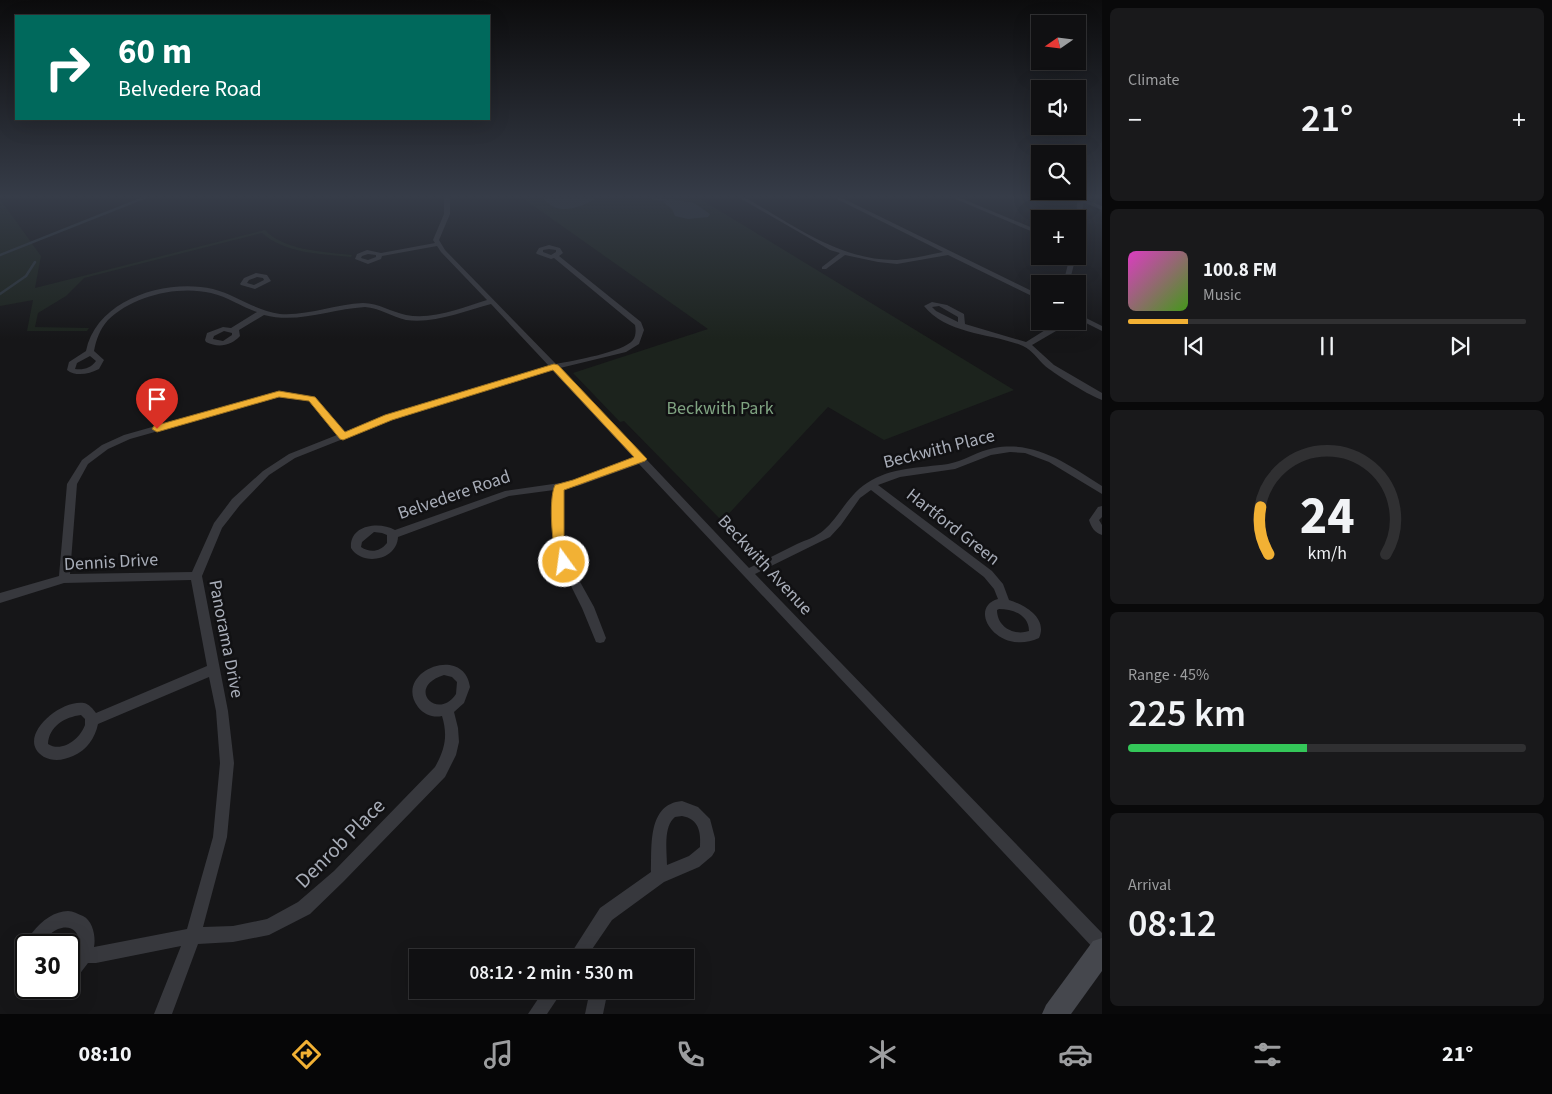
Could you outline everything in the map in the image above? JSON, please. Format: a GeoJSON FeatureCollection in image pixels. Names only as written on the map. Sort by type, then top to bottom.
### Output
{"type":"FeatureCollection","features":[{"type":"Feature","properties":{"kind":"main road"},"geometry":{"type":"LineString","coordinates":[[1055,1014],[1102,950]]}},
{"type":"Feature","properties":{"kind":"street"},"geometry":{"type":"LineString","coordinates":[[380,255],[436,244]]}},
{"type":"Feature","properties":{"kind":"street","name":"Beckwith Avenue"},"geometry":{"type":"LineString","coordinates":[[438,244],[1102,945]]}},
{"type":"Feature","properties":{"kind":"street"},"geometry":{"type":"LineString","coordinates":[[824,244],[832,249],[889,261],[906,261],[949,253]]}},
{"type":"Feature","properties":{"kind":"street"},"geometry":{"type":"LineString","coordinates":[[931,244],[1031,294]]}},
{"type":"Feature","properties":{"kind":"street"},"geometry":{"type":"LineString","coordinates":[[824,268],[844,252]]}},
{"type":"Feature","properties":{"kind":"street","name":"Panorama Drive"},"geometry":{"type":"LineString","coordinates":[[163,1014],[193,936],[220,837],[227,763],[216,669],[196,576],[218,526],[236,502],[266,473],[292,456],[388,418],[554,367],[623,350],[636,342],[640,330],[633,318],[556,256]]}},
{"type":"Feature","properties":{"kind":"street"},"geometry":{"type":"LineString","coordinates":[[90,352],[96,331],[106,318],[118,310],[144,297],[166,291],[189,288],[236,290],[263,312],[281,316],[302,316],[365,305],[380,307],[402,317],[422,318],[492,301]]}},
{"type":"Feature","properties":{"kind":"street"},"geometry":{"type":"LineString","coordinates":[[233,330],[263,312]]}},
{"type":"Feature","properties":{"kind":"street"},"geometry":{"type":"LineString","coordinates":[[1086,320],[1102,329]]}},
{"type":"Feature","properties":{"kind":"street"},"geometry":{"type":"LineString","coordinates":[[962,324],[968,328],[1027,345],[1051,367],[1102,397]]}},
{"type":"Feature","properties":{"kind":"street"},"geometry":{"type":"LineString","coordinates":[[1027,345],[1051,330]]}},
{"type":"Feature","properties":{"kind":"street"},"geometry":{"type":"LineString","coordinates":[[64,579],[72,484],[85,462],[105,447],[127,437],[279,394],[312,399],[343,436]]}},
{"type":"Feature","properties":{"kind":"street","name":"Beckwith Place"},"geometry":{"type":"LineString","coordinates":[[748,573],[825,535],[836,525],[854,498],[871,485],[903,472],[949,467],[1002,449],[1029,451],[1046,456],[1101,491]]}},
{"type":"Feature","properties":{"kind":"street","name":"Belvedere Road"},"geometry":{"type":"LineString","coordinates":[[393,535],[508,493],[575,484],[642,459]]}},
{"type":"Feature","properties":{"kind":"street","name":"Hartford Green"},"geometry":{"type":"LineString","coordinates":[[871,485],[988,574],[999,587],[1005,604]]}},
{"type":"Feature","properties":{"kind":"street"},"geometry":{"type":"LineString","coordinates":[[559,487],[558,540],[564,562],[588,606],[600,638]]}},
{"type":"Feature","properties":{"kind":"street"},"geometry":{"type":"LineString","coordinates":[[1102,510],[1094,520],[1096,526],[1102,531]]}},
{"type":"Feature","properties":{"kind":"street","name":"Dennis Drive"},"geometry":{"type":"LineString","coordinates":[[0,598],[64,579],[196,576]]}},
{"type":"Feature","properties":{"kind":"street"},"geometry":{"type":"LineString","coordinates":[[93,720],[216,669]]}},
{"type":"Feature","properties":{"kind":"street","name":"Denrob Place"},"geometry":{"type":"LineString","coordinates":[[83,955],[96,955],[193,936],[233,934],[269,926],[304,908],[339,876],[440,772],[451,752],[454,733],[447,709]]}},
{"type":"Feature","properties":{"kind":"street"},"geometry":{"type":"LineString","coordinates":[[584,949],[606,914],[659,876],[694,862],[707,851],[709,839],[705,823],[692,810],[678,808],[667,814],[660,830],[659,876]]}},
{"type":"Feature","properties":{"kind":"street"},"geometry":{"type":"LineString","coordinates":[[38,934],[54,922],[68,918],[78,921],[86,928],[87,940],[80,959]]}},
{"type":"Feature","properties":{"kind":"street"},"geometry":{"type":"LineString","coordinates":[[537,1014],[548,999]]}},
{"type":"Feature","properties":{"kind":"street"},"geometry":{"type":"LineString","coordinates":[[594,1014],[597,999]]}},
{"type":"Feature","properties":{"kind":"green space"},"geometry":{"type":"Polygon","coordinates":[[[0,244],[33,244],[41,256],[35,288],[208,244],[217,244],[84,278],[66,296],[38,313],[35,327],[89,328],[87,331],[27,331],[33,300],[0,306],[0,244]]]}},
{"type":"Feature","properties":{"kind":"green space"},"geometry":{"type":"Polygon","coordinates":[[[281,244],[289,244],[306,249],[352,255],[351,257],[305,252],[281,244]]]}},
{"type":"Feature","properties":{"kind":"green space","name":"Beckwith Park"},"geometry":{"type":"Polygon","coordinates":[[[588,244],[775,244],[1014,390],[884,440],[828,407],[722,521],[624,421],[620,422],[573,373],[708,329],[588,244]]]}},
{"type":"Feature","properties":{"kind":"waterway"},"geometry":{"type":"LineString","coordinates":[[0,255],[27,244]]}},
{"type":"Feature","properties":{"kind":"waterway"},"geometry":{"type":"LineString","coordinates":[[0,294],[26,276],[35,262]]}},
{"type":"Feature","properties":{"kind":"route"},"geometry":{"type":"LineString","coordinates":[[157,429],[279,394],[312,399],[343,436],[388,418],[554,367],[642,459],[575,484],[559,487],[557,510],[558,540],[564,562]]}}]}
